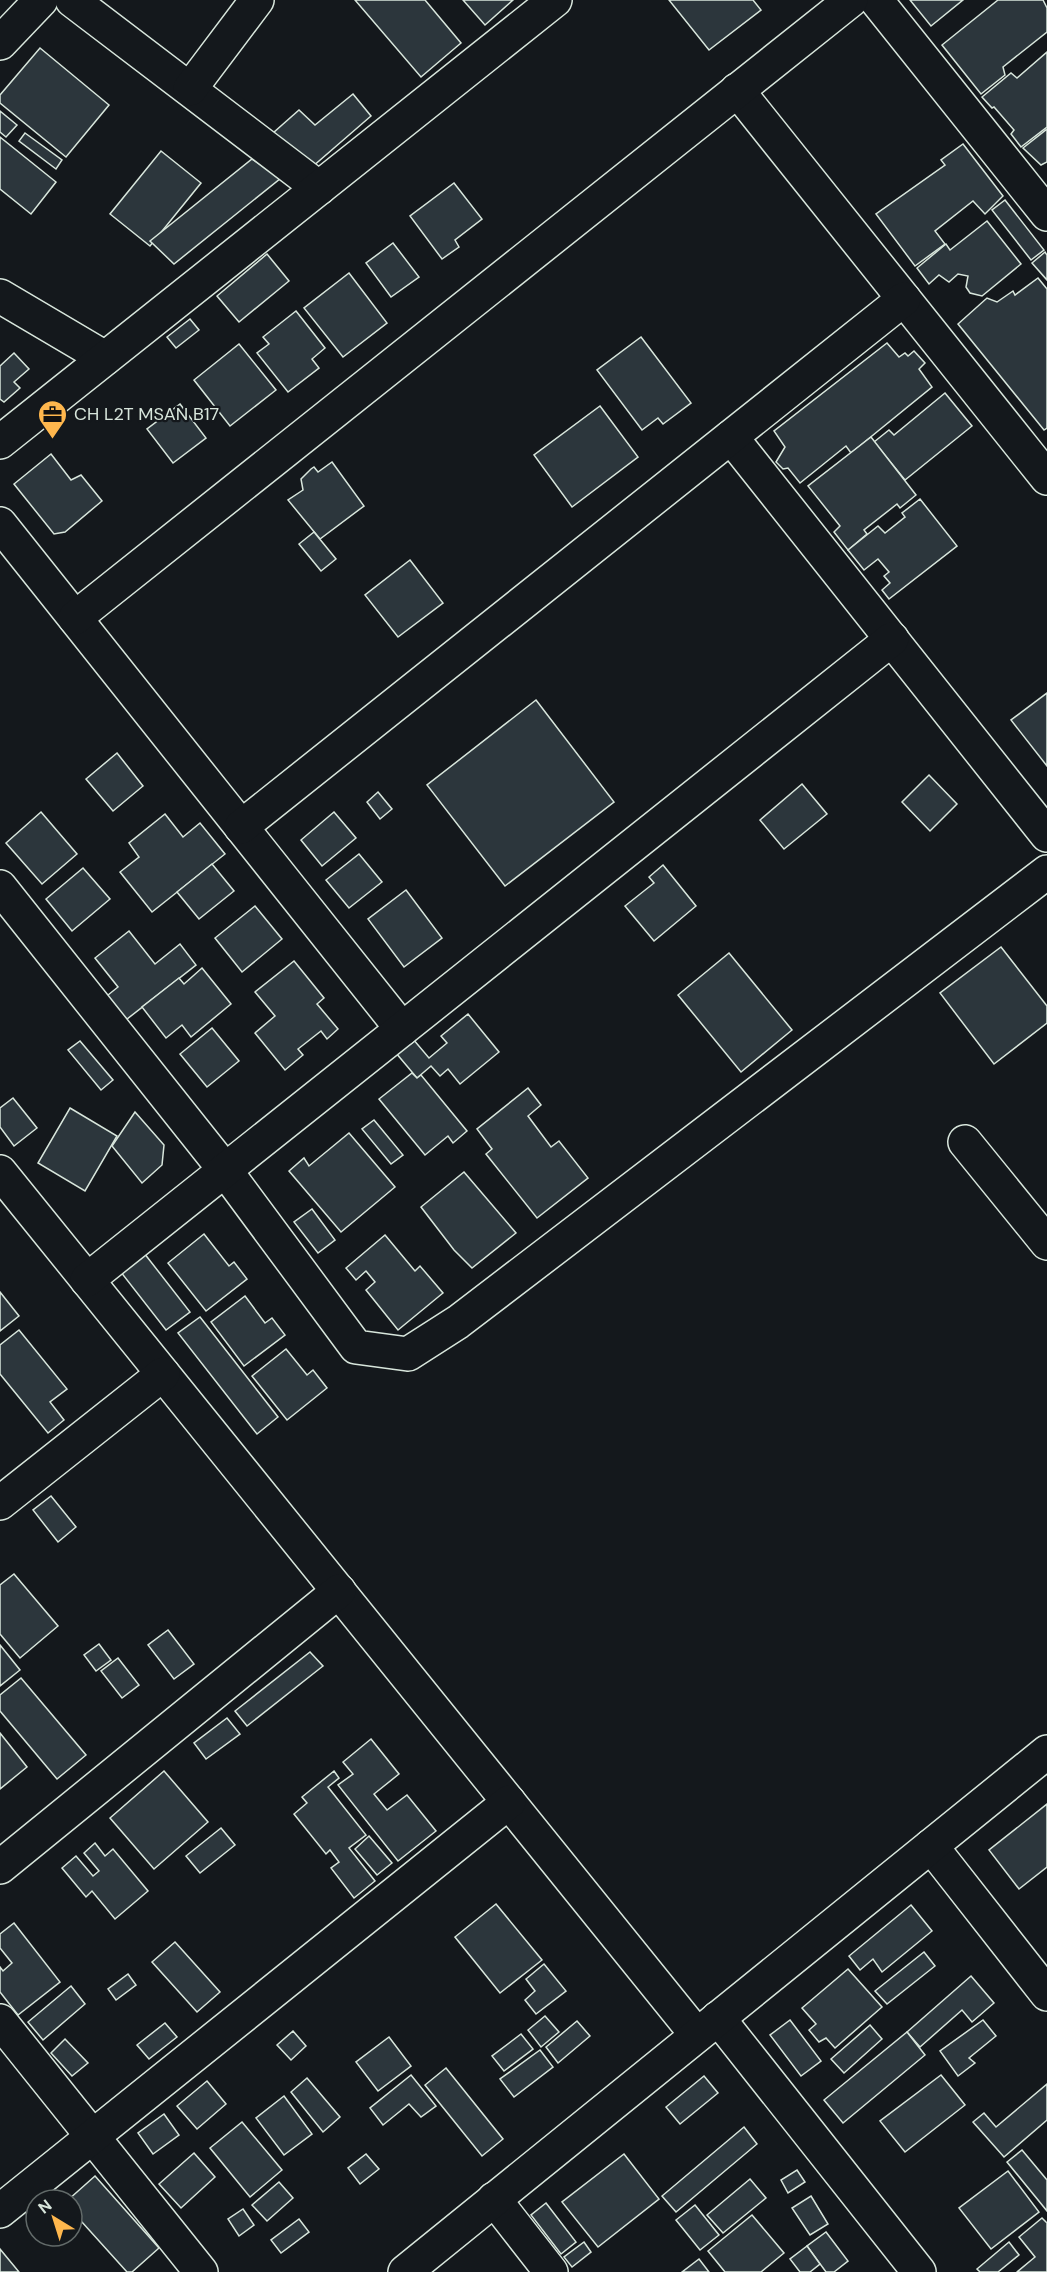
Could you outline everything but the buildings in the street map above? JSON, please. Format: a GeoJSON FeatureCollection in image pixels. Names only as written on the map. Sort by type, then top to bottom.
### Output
{"type":"FeatureCollection","features":[{"type":"Feature","properties":{"kind":"street"},"geometry":{"type":"LineString","coordinates":[[0,43],[41,0]]}},
{"type":"Feature","properties":{"kind":"street"},"geometry":{"type":"LineString","coordinates":[[72,0],[319,188]]}},
{"type":"Feature","properties":{"kind":"street"},"geometry":{"type":"LineString","coordinates":[[190,89],[257,0]]}},
{"type":"Feature","properties":{"kind":"street"},"geometry":{"type":"LineString","coordinates":[[0,442],[555,0]]}},
{"type":"Feature","properties":{"kind":"street"},"geometry":{"type":"LineString","coordinates":[[75,618],[851,0]]}},
{"type":"Feature","properties":{"kind":"street"},"geometry":{"type":"LineString","coordinates":[[876,0],[1047,214]]}},
{"type":"Feature","properties":{"kind":"street"},"geometry":{"type":"LineString","coordinates":[[738,90],[1047,478]]}},
{"type":"Feature","properties":{"kind":"street"},"geometry":{"type":"LineString","coordinates":[[0,296],[105,358]]}},
{"type":"Feature","properties":{"kind":"street"},"geometry":{"type":"LineString","coordinates":[[241,827],[904,299]]}},
{"type":"Feature","properties":{"kind":"street"},"geometry":{"type":"LineString","coordinates":[[731,437],[1047,835]]}},
{"type":"Feature","properties":{"kind":"street"},"geometry":{"type":"LineString","coordinates":[[0,524],[402,1029]]}},
{"type":"Feature","properties":{"kind":"street"},"geometry":{"type":"LineString","coordinates":[[87,1280],[892,639]]}},
{"type":"Feature","properties":{"kind":"street"},"geometry":{"type":"LineString","coordinates":[[0,887],[225,1170],[356,1347],[408,1354],[468,1315],[1047,872]]}},
{"type":"Feature","properties":{"kind":"street"},"geometry":{"type":"LineString","coordinates":[[965,1142],[1047,1243]]}},
{"type":"Feature","properties":{"kind":"street"},"geometry":{"type":"LineString","coordinates":[[0,1172],[509,1802],[708,2026],[919,2272]]}},
{"type":"Feature","properties":{"kind":"street"},"geometry":{"type":"LineString","coordinates":[[0,1503],[163,1374]]}},
{"type":"Feature","properties":{"kind":"street"},"geometry":{"type":"LineString","coordinates":[[0,1867],[339,1591]]}},
{"type":"Feature","properties":{"kind":"street"},"geometry":{"type":"LineString","coordinates":[[405,2272],[1047,1752]]}},
{"type":"Feature","properties":{"kind":"street"},"geometry":{"type":"LineString","coordinates":[[0,2211],[509,1802]]}},
{"type":"Feature","properties":{"kind":"street"},"geometry":{"type":"LineString","coordinates":[[931,1846],[1047,1994]]}},
{"type":"Feature","properties":{"kind":"street"},"geometry":{"type":"LineString","coordinates":[[0,2021],[201,2272]]}},
{"type":"Feature","properties":{"kind":"street"},"geometry":{"type":"LineString","coordinates":[[495,2199],[551,2272]]}},
{"type":"Feature","properties":{"kind":"place","name":"CH L2T MSAN B17"},"geometry":{"type":"Point","coordinates":[53,440]}}]}
